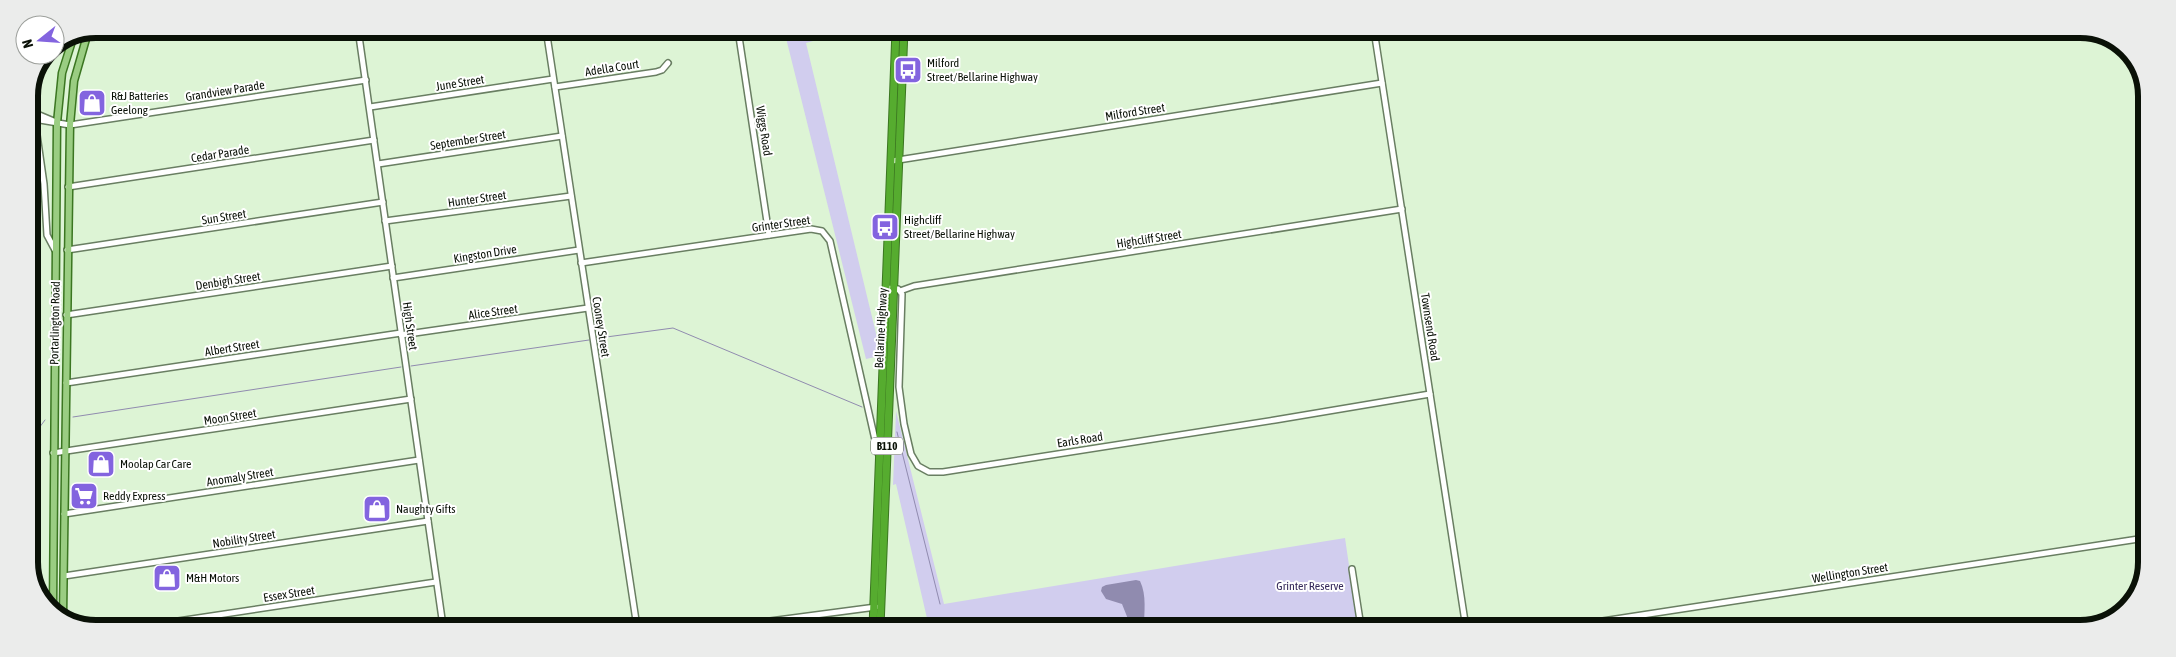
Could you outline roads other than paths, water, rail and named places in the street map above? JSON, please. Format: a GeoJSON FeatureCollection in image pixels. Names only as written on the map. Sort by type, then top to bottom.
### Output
{"type":"FeatureCollection","features":[{"type":"Feature","properties":{"kind":"highway","name":"Bellarine Highway"},"geometry":{"type":"LineString","coordinates":[[875,620],[888,442],[894,289],[896,37]]}},
{"type":"Feature","properties":{"kind":"highway","name":"Bellarine Highway"},"geometry":{"type":"LineString","coordinates":[[896,161],[904,37]]}},
{"type":"Feature","properties":{"kind":"highway","name":"Bellarine Highway"},"geometry":{"type":"LineString","coordinates":[[879,620],[876,604],[881,429],[894,289]]}},
{"type":"Feature","properties":{"kind":"highway"},"geometry":{"type":"LineString","coordinates":[[881,429],[888,442]]}},
{"type":"Feature","properties":{"kind":"main road","name":"Portarlington Road"},"geometry":{"type":"LineString","coordinates":[[63,610],[70,125],[74,81],[86,39]]}},
{"type":"Feature","properties":{"kind":"main road","name":"Portarlington Road"},"geometry":{"type":"LineString","coordinates":[[53,601],[57,123],[62,73],[72,43]]}},
{"type":"Feature","properties":{"kind":"street","name":"High Street"},"geometry":{"type":"LineString","coordinates":[[359,37],[442,620]]}},
{"type":"Feature","properties":{"kind":"street","name":"Cooney Street"},"geometry":{"type":"LineString","coordinates":[[547,37],[636,620]]}},
{"type":"Feature","properties":{"kind":"street","name":"Wiggs Road"},"geometry":{"type":"LineString","coordinates":[[739,37],[769,236]]}},
{"type":"Feature","properties":{"kind":"street","name":"Townsend Road"},"geometry":{"type":"LineString","coordinates":[[1375,37],[1465,620]]}},
{"type":"Feature","properties":{"kind":"street","name":"Adella Court"},"geometry":{"type":"LineString","coordinates":[[555,88],[656,72],[662,70],[668,63]]}},
{"type":"Feature","properties":{"kind":"street","name":"June Street"},"geometry":{"type":"LineString","coordinates":[[370,107],[554,79]]}},
{"type":"Feature","properties":{"kind":"street","name":"Grandview Parade"},"geometry":{"type":"LineString","coordinates":[[37,116],[70,125],[366,80]]}},
{"type":"Feature","properties":{"kind":"street","name":"Milford Street"},"geometry":{"type":"LineString","coordinates":[[896,161],[1382,83]]}},
{"type":"Feature","properties":{"kind":"street"},"geometry":{"type":"LineString","coordinates":[[37,125],[44,184],[47,235],[55,250]]}},
{"type":"Feature","properties":{"kind":"street","name":"September Street"},"geometry":{"type":"LineString","coordinates":[[378,164],[562,136]]}},
{"type":"Feature","properties":{"kind":"street","name":"Cedar Parade"},"geometry":{"type":"LineString","coordinates":[[68,187],[374,140]]}},
{"type":"Feature","properties":{"kind":"street","name":"Hunter Street"},"geometry":{"type":"LineString","coordinates":[[386,221],[571,196]]}},
{"type":"Feature","properties":{"kind":"street","name":"Sun Street"},"geometry":{"type":"LineString","coordinates":[[67,250],[383,202]]}},
{"type":"Feature","properties":{"kind":"street","name":"Highcliff Street"},"geometry":{"type":"LineString","coordinates":[[894,289],[1402,209]]}},
{"type":"Feature","properties":{"kind":"street","name":"Grinter Street"},"geometry":{"type":"LineString","coordinates":[[581,263],[815,229],[822,231],[828,236],[880,462]]}},
{"type":"Feature","properties":{"kind":"street","name":"Kingston Drive"},"geometry":{"type":"LineString","coordinates":[[394,278],[579,250]]}},
{"type":"Feature","properties":{"kind":"street","name":"Denbigh Street"},"geometry":{"type":"LineString","coordinates":[[66,315],[392,266]]}},
{"type":"Feature","properties":{"kind":"street","name":"Earls Road"},"geometry":{"type":"LineString","coordinates":[[894,289],[903,305],[899,387],[901,408],[914,461],[918,466],[929,472],[943,472],[1430,394]]}},
{"type":"Feature","properties":{"kind":"street","name":"Alice Street"},"geometry":{"type":"LineString","coordinates":[[401,334],[588,308]]}},
{"type":"Feature","properties":{"kind":"street","name":"Albert Street"},"geometry":{"type":"LineString","coordinates":[[66,383],[401,334]]}},
{"type":"Feature","properties":{"kind":"street","name":"Moon Street"},"geometry":{"type":"LineString","coordinates":[[53,453],[410,399]]}},
{"type":"Feature","properties":{"kind":"street","name":"Grinter Street"},"geometry":{"type":"LineString","coordinates":[[870,416],[881,429]]}},
{"type":"Feature","properties":{"kind":"street","name":"Anomaly Street"},"geometry":{"type":"LineString","coordinates":[[64,514],[419,460]]}},
{"type":"Feature","properties":{"kind":"street","name":"Nobility Street"},"geometry":{"type":"LineString","coordinates":[[64,576],[428,521]]}},
{"type":"Feature","properties":{"kind":"street","name":"Wellington Street"},"geometry":{"type":"LineString","coordinates":[[1609,620],[2138,539]]}},
{"type":"Feature","properties":{"kind":"street"},"geometry":{"type":"LineString","coordinates":[[1352,569],[1359,620]]}},
{"type":"Feature","properties":{"kind":"street","name":"Essex Street"},"geometry":{"type":"LineString","coordinates":[[185,620],[436,582]]}},
{"type":"Feature","properties":{"kind":"street"},"geometry":{"type":"LineString","coordinates":[[774,620],[876,604]]}},
{"type":"Feature","properties":{"kind":"waterway"},"geometry":{"type":"LineString","coordinates":[[599,338],[673,328],[862,407]]}},
{"type":"Feature","properties":{"kind":"waterway"},"geometry":{"type":"LineString","coordinates":[[411,366],[589,340]]}},
{"type":"Feature","properties":{"kind":"waterway"},"geometry":{"type":"LineString","coordinates":[[73,417],[401,367]]}},
{"type":"Feature","properties":{"kind":"waterway"},"geometry":{"type":"LineString","coordinates":[[38,430],[45,420]]}},
{"type":"Feature","properties":{"kind":"waterway"},"geometry":{"type":"LineString","coordinates":[[897,432],[940,604]]}},
{"type":"Feature","properties":{"kind":"place","name":"Milford Street/Bellarine Highway"},"geometry":{"type":"Point","coordinates":[908,70]}},
{"type":"Feature","properties":{"kind":"place","name":"R&J Batteries Geelong"},"geometry":{"type":"Point","coordinates":[92,103]}},
{"type":"Feature","properties":{"kind":"place","name":"Highcliff Street/Bellarine Highway"},"geometry":{"type":"Point","coordinates":[885,227]}},
{"type":"Feature","properties":{"kind":"place","name":"Moolap Car Care"},"geometry":{"type":"Point","coordinates":[101,464]}},
{"type":"Feature","properties":{"kind":"place","name":"Reddy Express"},"geometry":{"type":"Point","coordinates":[84,496]}},
{"type":"Feature","properties":{"kind":"place","name":"Naughty Gifts"},"geometry":{"type":"Point","coordinates":[377,509]}},
{"type":"Feature","properties":{"kind":"place","name":"M&H Motors"},"geometry":{"type":"Point","coordinates":[167,578]}},
{"type":"Feature","properties":{"kind":"park label","name":"Grinter Reserve"},"geometry":{"type":"Point","coordinates":[1310,586]}}]}
